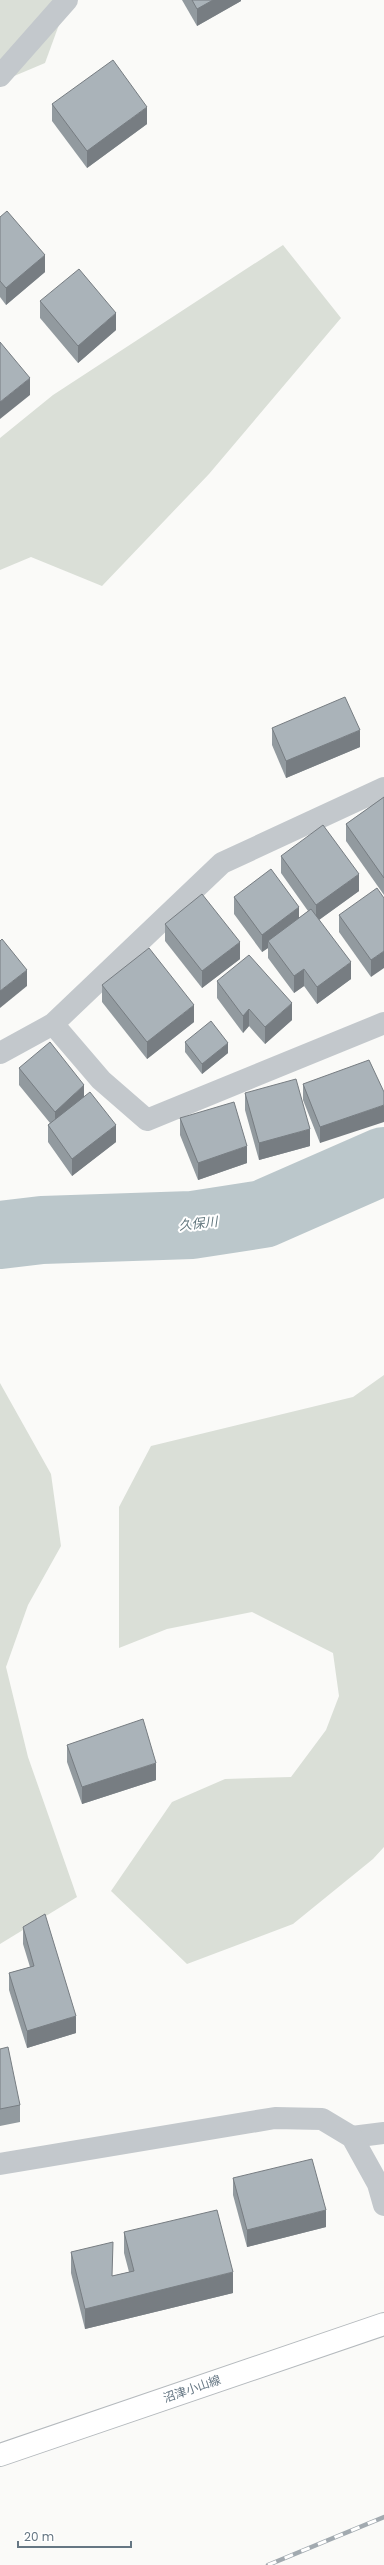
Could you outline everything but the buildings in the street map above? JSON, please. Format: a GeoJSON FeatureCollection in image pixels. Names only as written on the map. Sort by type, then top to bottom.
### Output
{"type":"FeatureCollection","features":[{"type":"Feature","properties":{"kind":"main road","name":"沼津小山線"},"geometry":{"type":"LineString","coordinates":[[0,2455],[384,2324]]}},
{"type":"Feature","properties":{"kind":"street"},"geometry":{"type":"LineString","coordinates":[[0,76],[67,0]]}},
{"type":"Feature","properties":{"kind":"street"},"geometry":{"type":"LineString","coordinates":[[0,1053],[53,1024],[222,863],[384,788]]}},
{"type":"Feature","properties":{"kind":"street"},"geometry":{"type":"LineString","coordinates":[[53,1024],[101,1080],[147,1120],[384,1023]]}},
{"type":"Feature","properties":{"kind":"street"},"geometry":{"type":"LineString","coordinates":[[0,2164],[274,2118],[322,2119],[352,2137],[378,2184],[384,2205]]}},
{"type":"Feature","properties":{"kind":"street"},"geometry":{"type":"LineString","coordinates":[[352,2137],[384,2133]]}},
{"type":"Feature","properties":{"kind":"shaded area"},"geometry":{"type":"Polygon","coordinates":[[[0,0],[68,0],[45,63],[0,82],[0,0]]]}},
{"type":"Feature","properties":{"kind":"shaded area"},"geometry":{"type":"Polygon","coordinates":[[[283,245],[341,318],[209,474],[102,586],[31,557],[0,570],[0,438],[53,395],[283,245]]]}},
{"type":"Feature","properties":{"kind":"shaded area"},"geometry":{"type":"Polygon","coordinates":[[[384,1375],[384,1847],[373,1859],[293,1924],[187,1964],[111,1891],[172,1802],[225,1779],[291,1777],[326,1730],[339,1696],[333,1653],[252,1612],[167,1629],[119,1648],[119,1507],[151,1446],[353,1397],[384,1375]]]}},
{"type":"Feature","properties":{"kind":"shaded area"},"geometry":{"type":"Polygon","coordinates":[[[0,1383],[51,1474],[61,1546],[28,1605],[6,1667],[28,1757],[77,1897],[0,1944],[0,1383]]]}},
{"type":"Feature","properties":{"kind":"waterway","name":"久保川"},"geometry":{"type":"LineString","coordinates":[[0,1235],[42,1230],[192,1225],[263,1214],[384,1161]]}},
{"type":"Feature","properties":{"kind":"railway"},"geometry":{"type":"LineString","coordinates":[[268,2565],[384,2517]]}}]}
